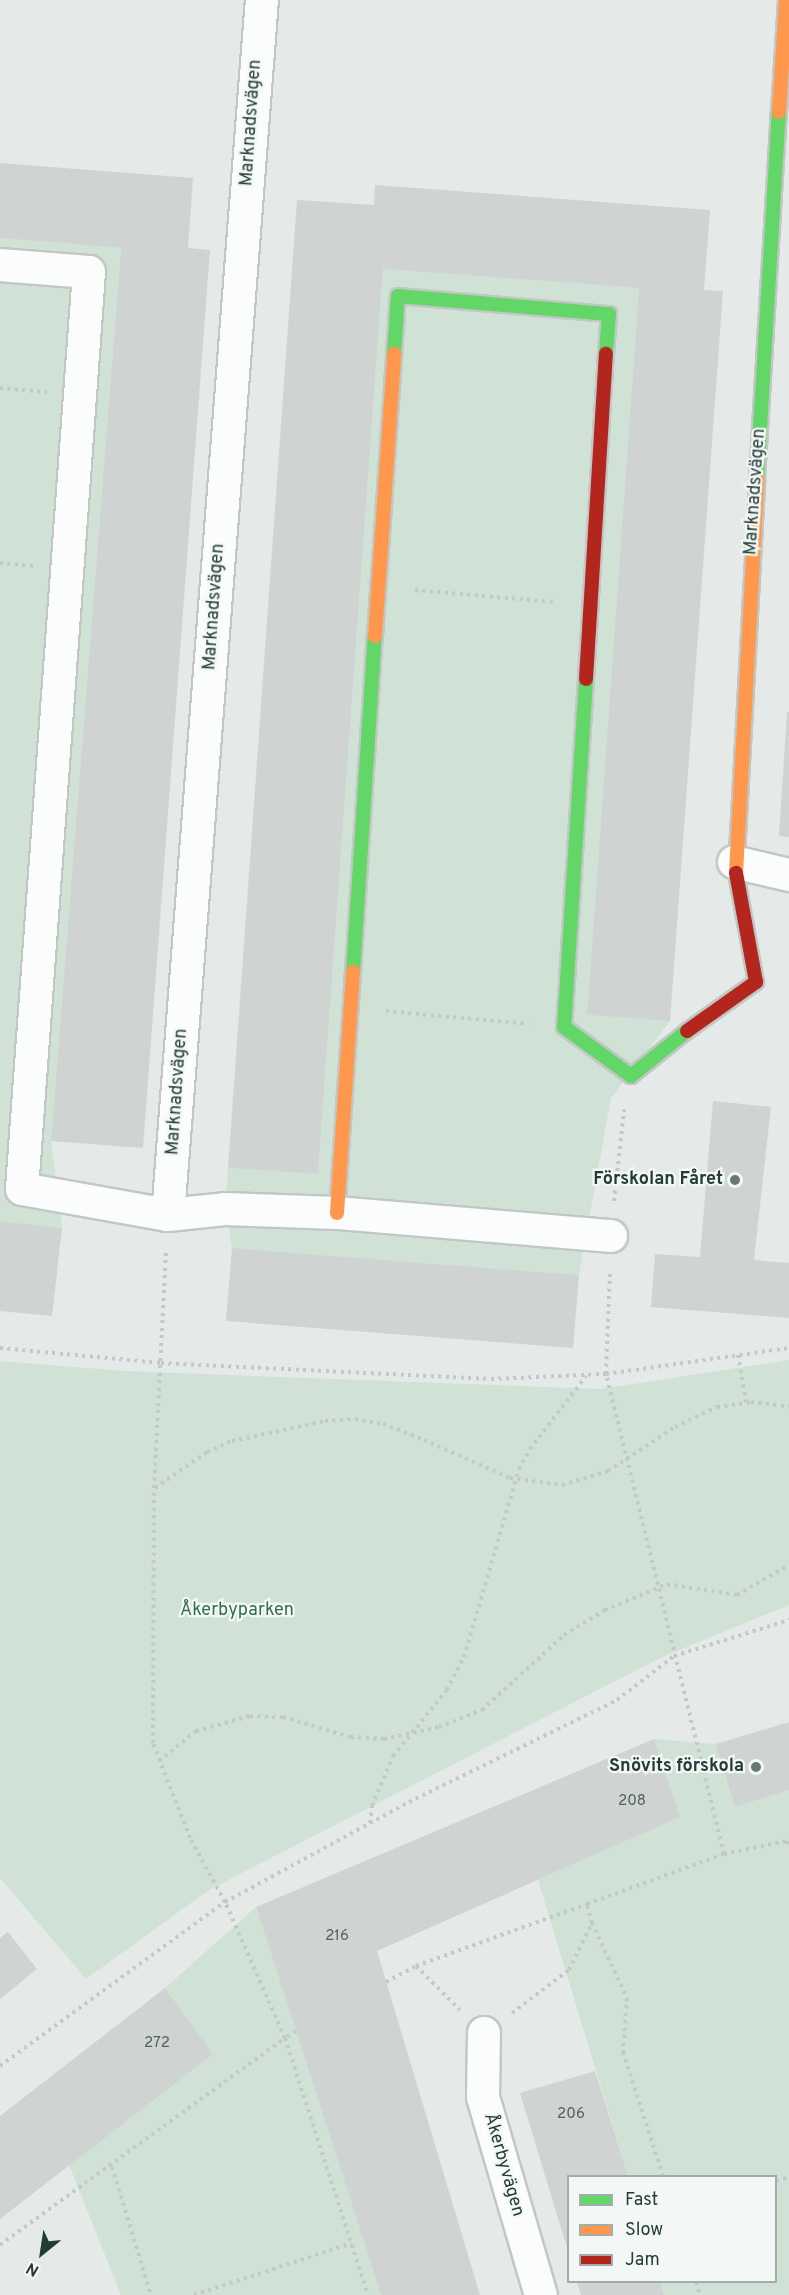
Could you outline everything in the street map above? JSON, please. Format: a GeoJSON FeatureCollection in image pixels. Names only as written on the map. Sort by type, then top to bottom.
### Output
{"type":"FeatureCollection","features":[{"type":"Feature","properties":{"kind":"street","name":"Marknadsvägen"},"geometry":{"type":"LineString","coordinates":[[168,1215],[262,0]]}},
{"type":"Feature","properties":{"kind":"street","name":"Marknadsvägen"},"geometry":{"type":"LineString","coordinates":[[631,1076],[714,1010],[756,982],[734,862],[786,0]]}},
{"type":"Feature","properties":{"kind":"street"},"geometry":{"type":"LineString","coordinates":[[0,265],[90,272],[11,1187],[168,1215],[225,1209],[337,1213],[611,1236]]}},
{"type":"Feature","properties":{"kind":"street"},"geometry":{"type":"LineString","coordinates":[[337,1213],[398,296],[609,314],[564,1028],[631,1076]]}},
{"type":"Feature","properties":{"kind":"street"},"geometry":{"type":"LineString","coordinates":[[734,862],[789,875]]}},
{"type":"Feature","properties":{"kind":"street","name":"Åkerbyvägen"},"geometry":{"type":"LineString","coordinates":[[484,2033],[483,2097],[541,2295]]}},
{"type":"Feature","properties":{"kind":"path"},"geometry":{"type":"LineString","coordinates":[[0,388],[80,394]]}},
{"type":"Feature","properties":{"kind":"path"},"geometry":{"type":"LineString","coordinates":[[379,587],[591,605]]}},
{"type":"Feature","properties":{"kind":"path"},"geometry":{"type":"LineString","coordinates":[[350,1008],[564,1028]]}},
{"type":"Feature","properties":{"kind":"path"},"geometry":{"type":"LineString","coordinates":[[631,1076],[625,1092],[611,1236],[606,1374],[624,1461],[659,1588],[724,1854]]}},
{"type":"Feature","properties":{"kind":"path"},"geometry":{"type":"LineString","coordinates":[[168,1215],[154,1488],[153,1743],[190,1838],[225,1902],[285,2038],[368,2295]]}},
{"type":"Feature","properties":{"kind":"path"},"geometry":{"type":"LineString","coordinates":[[0,1348],[161,1363],[491,1379],[606,1374],[789,1348]]}},
{"type":"Feature","properties":{"kind":"path"},"geometry":{"type":"LineString","coordinates":[[738,1355],[746,1402]]}},
{"type":"Feature","properties":{"kind":"path"},"geometry":{"type":"LineString","coordinates":[[370,1823],[380,1784],[393,1756],[447,1690],[464,1657],[516,1480],[530,1449],[586,1375]]}},
{"type":"Feature","properties":{"kind":"path"},"geometry":{"type":"LineString","coordinates":[[154,1488],[207,1452],[232,1442],[325,1421],[355,1419],[404,1432],[516,1480],[562,1485],[584,1481],[624,1461],[695,1416],[746,1402],[789,1407]]}},
{"type":"Feature","properties":{"kind":"path"},"geometry":{"type":"LineString","coordinates":[[159,1761],[196,1731],[250,1716],[283,1717],[351,1737],[384,1739],[409,1735],[482,1710],[579,1625],[667,1584],[737,1594],[789,1565]]}},
{"type":"Feature","properties":{"kind":"path"},"geometry":{"type":"LineString","coordinates":[[0,2067],[225,1902],[370,1823],[617,1700],[674,1656],[789,1620]]}},
{"type":"Feature","properties":{"kind":"path"},"geometry":{"type":"LineString","coordinates":[[386,1982],[416,1966],[724,1854],[788,1843]]}},
{"type":"Feature","properties":{"kind":"path"},"geometry":{"type":"LineString","coordinates":[[587,1904],[592,1923],[627,1998],[623,2052],[663,2175]]}},
{"type":"Feature","properties":{"kind":"path"},"geometry":{"type":"LineString","coordinates":[[416,1966],[484,2033],[568,1970],[592,1923]]}},
{"type":"Feature","properties":{"kind":"path"},"geometry":{"type":"LineString","coordinates":[[0,2245],[297,2031]]}},
{"type":"Feature","properties":{"kind":"path"},"geometry":{"type":"LineString","coordinates":[[111,2166],[151,2295]]}},
{"type":"Feature","properties":{"kind":"path"},"geometry":{"type":"LineString","coordinates":[[194,2295],[352,2243]]}},
{"type":"Feature","properties":{"kind":"green space"},"geometry":{"type":"Polygon","coordinates":[[[0,238],[121,248],[51,1141],[62,1228],[0,1221],[0,238]]]}},
{"type":"Feature","properties":{"kind":"green space"},"geometry":{"type":"Polygon","coordinates":[[[383,269],[639,288],[587,1015],[670,1021],[611,1098],[579,1275],[232,1248],[225,1209],[228,1168],[318,1174],[383,269]]]}},
{"type":"Feature","properties":{"kind":"green space","name":"Åkerbyparken"},"geometry":{"type":"Polygon","coordinates":[[[789,1360],[789,1605],[660,1658],[209,1890],[86,1979],[0,1878],[0,1361],[125,1371],[601,1389],[789,1360]]]}},
{"type":"Feature","properties":{"kind":"green space"},"geometry":{"type":"Polygon","coordinates":[[[654,1739],[716,1744],[736,1806],[789,1790],[789,2295],[664,2295],[660,2283],[777,2283],[777,2175],[628,2175],[538,1880],[679,1817],[654,1739]]]}},
{"type":"Feature","properties":{"kind":"green space"},"geometry":{"type":"Polygon","coordinates":[[[256,1907],[381,2295],[121,2295],[69,2165],[213,2054],[165,1988],[256,1907]]]}},
{"type":"Feature","properties":{"kind":"building"},"geometry":{"type":"Polygon","coordinates":[[[0,163],[193,178],[188,248],[210,250],[143,1148],[51,1141],[121,248],[0,238],[0,163]]]}},
{"type":"Feature","properties":{"kind":"building"},"geometry":{"type":"Polygon","coordinates":[[[375,185],[710,210],[704,290],[723,291],[670,1021],[587,1015],[639,288],[383,269],[318,1174],[228,1168],[297,200],[374,205],[375,185]]]}},
{"type":"Feature","properties":{"kind":"building"},"geometry":{"type":"Polygon","coordinates":[[[787,712],[789,712],[789,837],[779,836],[787,712]]]}},
{"type":"Feature","properties":{"kind":"building","name":"Förskolan Fåret"},"geometry":{"type":"Polygon","coordinates":[[[713,1101],[771,1107],[754,1260],[789,1263],[789,1318],[651,1307],[655,1254],[700,1257],[713,1101]]]}},
{"type":"Feature","properties":{"kind":"building"},"geometry":{"type":"Polygon","coordinates":[[[0,1221],[62,1228],[52,1316],[0,1311],[0,1221]]]}},
{"type":"Feature","properties":{"kind":"building"},"geometry":{"type":"Polygon","coordinates":[[[232,1248],[579,1275],[573,1348],[226,1321],[232,1248]]]}},
{"type":"Feature","properties":{"kind":"building","name":"Snövits förskola"},"geometry":{"type":"Polygon","coordinates":[[[789,1722],[789,1790],[735,1807],[716,1744],[789,1722]]]}},
{"type":"Feature","properties":{"kind":"building"},"geometry":{"type":"Polygon","coordinates":[[[654,1739],[680,1817],[377,1951],[480,2295],[381,2295],[256,1907],[654,1739]]]}},
{"type":"Feature","properties":{"kind":"building"},"geometry":{"type":"Polygon","coordinates":[[[8,1932],[37,1969],[0,1999],[0,1938],[8,1932]]]}},
{"type":"Feature","properties":{"kind":"building"},"geometry":{"type":"Polygon","coordinates":[[[165,1988],[213,2054],[0,2219],[0,2116],[165,1988]]]}},
{"type":"Feature","properties":{"kind":"building"},"geometry":{"type":"Polygon","coordinates":[[[595,2071],[628,2175],[567,2175],[567,2248],[520,2093],[595,2071]]]}},
{"type":"Feature","properties":{"kind":"building"},"geometry":{"type":"Polygon","coordinates":[[[577,2283],[660,2283],[664,2295],[581,2295],[577,2283]]]}},
{"type":"Feature","properties":{"kind":"traffic: fast"},"geometry":{"type":"LineString","coordinates":[[757,479],[779,112]]}},
{"type":"Feature","properties":{"kind":"traffic: fast"},"geometry":{"type":"LineString","coordinates":[[394,354],[398,296],[609,314],[606,354]]}},
{"type":"Feature","properties":{"kind":"traffic: fast"},"geometry":{"type":"LineString","coordinates":[[353,972],[375,636]]}},
{"type":"Feature","properties":{"kind":"traffic: fast"},"geometry":{"type":"LineString","coordinates":[[586,679],[564,1027],[631,1076],[687,1031]]}},
{"type":"Feature","properties":{"kind":"traffic: slow"},"geometry":{"type":"LineString","coordinates":[[779,112],[786,0]]}},
{"type":"Feature","properties":{"kind":"traffic: slow"},"geometry":{"type":"LineString","coordinates":[[375,636],[394,354]]}},
{"type":"Feature","properties":{"kind":"traffic: slow"},"geometry":{"type":"LineString","coordinates":[[736,873],[757,479]]}},
{"type":"Feature","properties":{"kind":"traffic: slow"},"geometry":{"type":"LineString","coordinates":[[337,1213],[353,972]]}},
{"type":"Feature","properties":{"kind":"traffic: jam"},"geometry":{"type":"LineString","coordinates":[[586,679],[606,354]]}},
{"type":"Feature","properties":{"kind":"traffic: jam"},"geometry":{"type":"LineString","coordinates":[[687,1031],[756,982],[736,873]]}},
{"type":"Feature","properties":{"kind":"place","name":"Förskolan Fåret"},"geometry":{"type":"Point","coordinates":[735,1180]}},
{"type":"Feature","properties":{"kind":"place","name":"Snövits förskola"},"geometry":{"type":"Point","coordinates":[756,1767]}}]}
